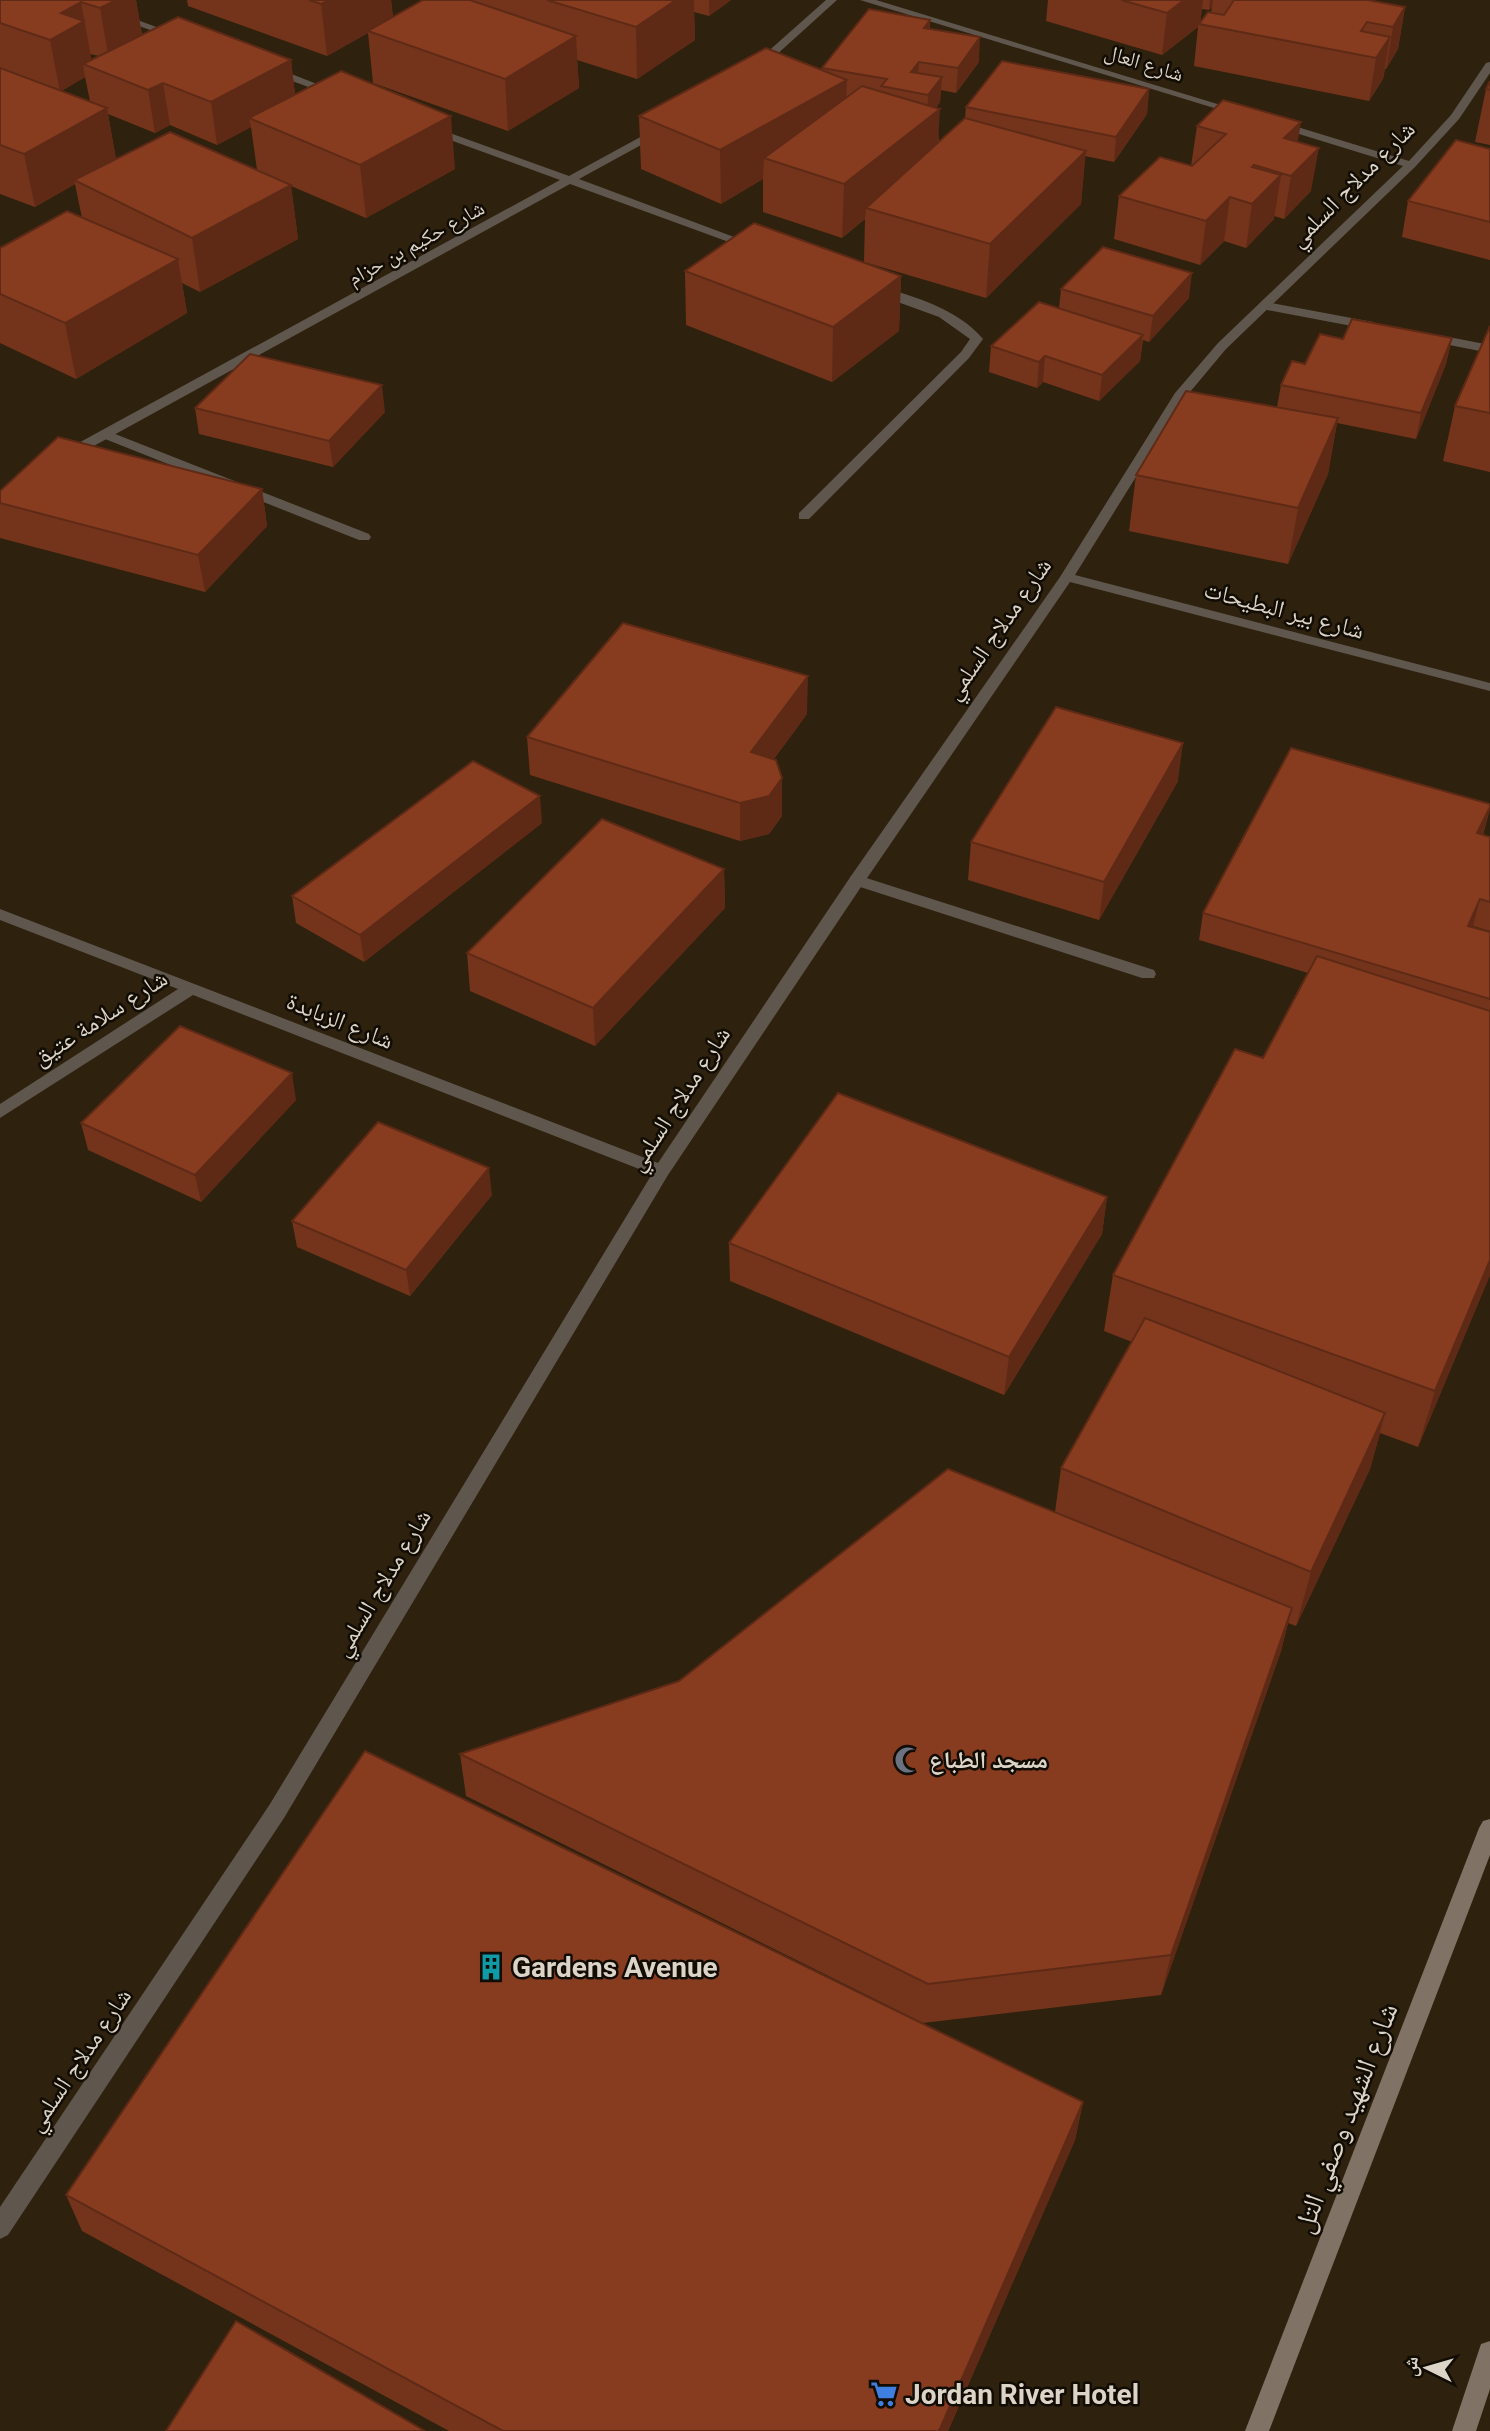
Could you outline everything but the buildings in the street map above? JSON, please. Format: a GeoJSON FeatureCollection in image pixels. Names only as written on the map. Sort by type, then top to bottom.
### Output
{"type":"FeatureCollection","features":[{"type":"Feature","properties":{"kind":"main road","name":"شارع الشهيد وصفي التل"},"geometry":{"type":"LineString","coordinates":[[1257,2431],[1490,1828]]}},
{"type":"Feature","properties":{"kind":"main road"},"geometry":{"type":"LineString","coordinates":[[1464,2431],[1490,2353]]}},
{"type":"Feature","properties":{"kind":"street"},"geometry":{"type":"LineString","coordinates":[[73,0],[189,40]]}},
{"type":"Feature","properties":{"kind":"street"},"geometry":{"type":"LineString","coordinates":[[751,71],[832,0]]}},
{"type":"Feature","properties":{"kind":"street","name":"شارع العال"},"geometry":{"type":"LineString","coordinates":[[865,0],[1255,117]]}},
{"type":"Feature","properties":{"kind":"street","name":"شارع مدلاج السلمي"},"geometry":{"type":"LineString","coordinates":[[0,2227],[276,1811],[662,1171],[857,880],[1067,577],[1180,396],[1222,346],[1411,165],[1455,117],[1490,65]]}},
{"type":"Feature","properties":{"kind":"street"},"geometry":{"type":"LineString","coordinates":[[261,66],[351,100]]}},
{"type":"Feature","properties":{"kind":"street"},"geometry":{"type":"LineString","coordinates":[[1268,121],[1411,165]]}},
{"type":"Feature","properties":{"kind":"street","name":"شارع حكيم بن حزام"},"geometry":{"type":"LineString","coordinates":[[59,459],[673,123]]}},
{"type":"Feature","properties":{"kind":"street"},"geometry":{"type":"LineString","coordinates":[[416,124],[768,251]]}},
{"type":"Feature","properties":{"kind":"street"},"geometry":{"type":"LineString","coordinates":[[804,516],[977,340],[965,326],[925,307],[860,284]]}},
{"type":"Feature","properties":{"kind":"street"},"geometry":{"type":"LineString","coordinates":[[1266,306],[1385,328]]}},
{"type":"Feature","properties":{"kind":"street"},"geometry":{"type":"LineString","coordinates":[[1411,334],[1490,349]]}},
{"type":"Feature","properties":{"kind":"street"},"geometry":{"type":"LineString","coordinates":[[105,434],[364,537]]}},
{"type":"Feature","properties":{"kind":"street","name":"شارع بير البطيحات"},"geometry":{"type":"LineString","coordinates":[[1067,577],[1490,687]]}},
{"type":"Feature","properties":{"kind":"street"},"geometry":{"type":"LineString","coordinates":[[857,880],[1148,974]]}},
{"type":"Feature","properties":{"kind":"street","name":"شارع الزبابدة"},"geometry":{"type":"LineString","coordinates":[[0,914],[662,1171]]}},
{"type":"Feature","properties":{"kind":"street","name":"شارع سلامة عتيق"},"geometry":{"type":"LineString","coordinates":[[0,1112],[192,988]]}},
{"type":"Feature","properties":{"kind":"place","name":"مسجد الطباع"},"geometry":{"type":"Point","coordinates":[908,1760]}},
{"type":"Feature","properties":{"kind":"place","name":"Gardens Avenue"},"geometry":{"type":"Point","coordinates":[491,1967]}},
{"type":"Feature","properties":{"kind":"place","name":"Jordan River Hotel"},"geometry":{"type":"Point","coordinates":[884,2394]}}]}
